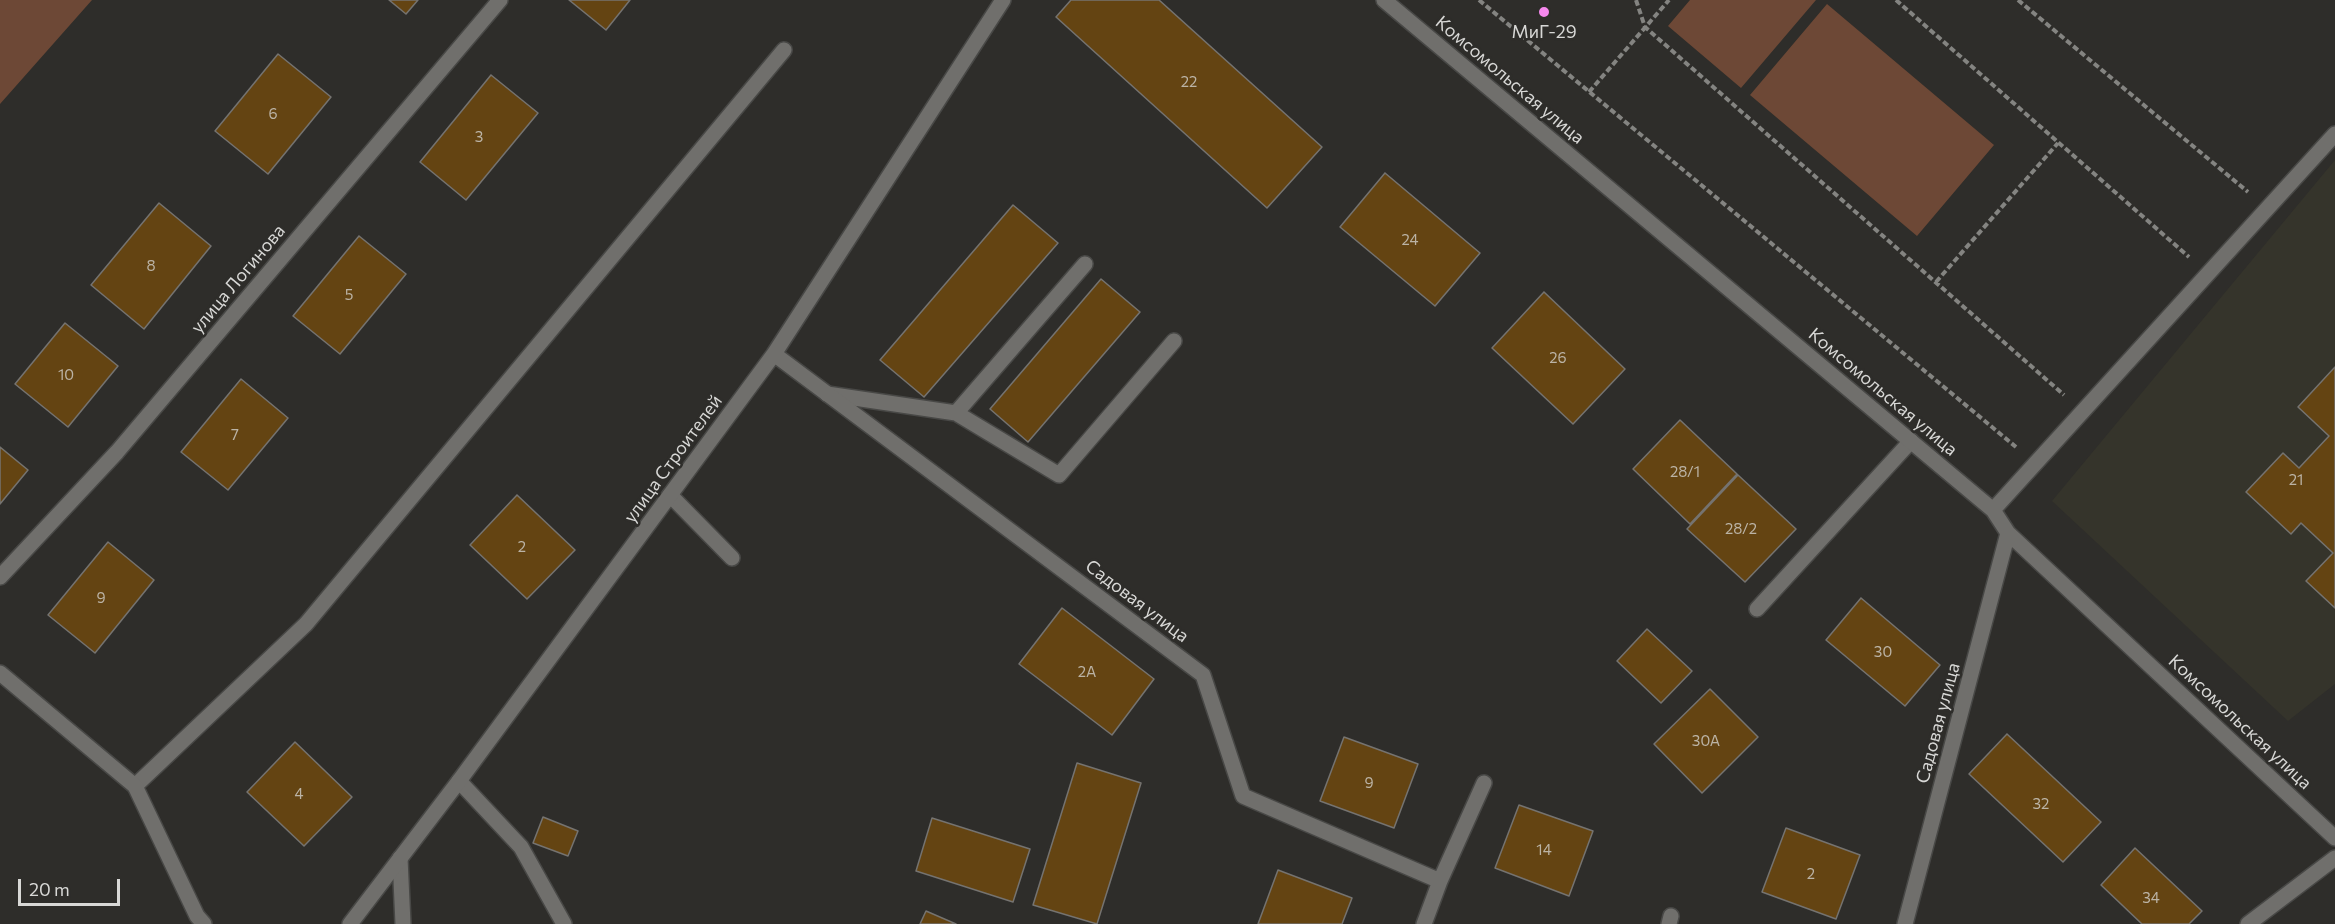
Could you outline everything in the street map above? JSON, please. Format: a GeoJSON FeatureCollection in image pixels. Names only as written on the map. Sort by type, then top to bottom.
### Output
{"type":"FeatureCollection","features":[{"type":"Feature","properties":{"kind":"street","name":"улица Логинова"},"geometry":{"type":"LineString","coordinates":[[0,577],[117,452],[501,0]]}},
{"type":"Feature","properties":{"kind":"street","name":"улица Строителей"},"geometry":{"type":"LineString","coordinates":[[350,924],[459,781],[774,354],[1003,0]]}},
{"type":"Feature","properties":{"kind":"street","name":"Комсомольская улица"},"geometry":{"type":"LineString","coordinates":[[1384,0],[1993,510],[2008,533],[2335,838]]}},
{"type":"Feature","properties":{"kind":"street"},"geometry":{"type":"LineString","coordinates":[[135,786],[306,624],[784,50]]}},
{"type":"Feature","properties":{"kind":"street"},"geometry":{"type":"LineString","coordinates":[[1993,510],[2335,134]]}},
{"type":"Feature","properties":{"kind":"street"},"geometry":{"type":"LineString","coordinates":[[956,413],[1085,264]]}},
{"type":"Feature","properties":{"kind":"street"},"geometry":{"type":"LineString","coordinates":[[827,394],[956,413],[1059,476],[1174,341]]}},
{"type":"Feature","properties":{"kind":"street","name":"Садовая улица"},"geometry":{"type":"LineString","coordinates":[[774,354],[1203,675],[1243,796],[1440,881]]}},
{"type":"Feature","properties":{"kind":"street"},"geometry":{"type":"LineString","coordinates":[[1757,609],[1911,441]]}},
{"type":"Feature","properties":{"kind":"street"},"geometry":{"type":"LineString","coordinates":[[670,495],[732,558]]}},
{"type":"Feature","properties":{"kind":"street","name":"Садовая улица"},"geometry":{"type":"LineString","coordinates":[[1905,924],[2008,533]]}},
{"type":"Feature","properties":{"kind":"street"},"geometry":{"type":"LineString","coordinates":[[0,673],[135,786],[197,916],[204,924]]}},
{"type":"Feature","properties":{"kind":"street"},"geometry":{"type":"LineString","coordinates":[[459,781],[520,847],[564,924]]}},
{"type":"Feature","properties":{"kind":"street"},"geometry":{"type":"LineString","coordinates":[[1424,924],[1440,881],[1484,783]]}},
{"type":"Feature","properties":{"kind":"street"},"geometry":{"type":"LineString","coordinates":[[400,858],[403,924]]}},
{"type":"Feature","properties":{"kind":"street"},"geometry":{"type":"LineString","coordinates":[[2248,924],[2335,858]]}},
{"type":"Feature","properties":{"kind":"path"},"geometry":{"type":"LineString","coordinates":[[1479,0],[2035,463]]}},
{"type":"Feature","properties":{"kind":"path"},"geometry":{"type":"LineString","coordinates":[[1636,0],[1645,27],[2083,411]]}},
{"type":"Feature","properties":{"kind":"path"},"geometry":{"type":"LineString","coordinates":[[1589,92],[1669,0]]}},
{"type":"Feature","properties":{"kind":"path"},"geometry":{"type":"LineString","coordinates":[[1896,0],[2208,274]]}},
{"type":"Feature","properties":{"kind":"path"},"geometry":{"type":"LineString","coordinates":[[2018,0],[2267,208]]}},
{"type":"Feature","properties":{"kind":"path"},"geometry":{"type":"LineString","coordinates":[[1936,282],[2058,143]]}},
{"type":"Feature","properties":{"kind":"shaded area"},"geometry":{"type":"Polygon","coordinates":[[[0,0],[92,0],[0,104],[0,0]]]}},
{"type":"Feature","properties":{"kind":"shaded area"},"geometry":{"type":"Polygon","coordinates":[[[1690,0],[1816,0],[1741,88],[1668,26],[1690,0]]]}},
{"type":"Feature","properties":{"kind":"shaded area"},"geometry":{"type":"Polygon","coordinates":[[[1827,4],[1994,145],[1917,236],[1750,95],[1827,4]]]}},
{"type":"Feature","properties":{"kind":"shaded area"},"geometry":{"type":"Polygon","coordinates":[[[2335,160],[2335,684],[2288,721],[2052,501],[2335,160]]]}},
{"type":"Feature","properties":{"kind":"building"},"geometry":{"type":"Polygon","coordinates":[[[389,0],[418,0],[406,14],[389,0]]]}},
{"type":"Feature","properties":{"kind":"building"},"geometry":{"type":"Polygon","coordinates":[[[569,0],[630,0],[606,30],[569,0]]]}},
{"type":"Feature","properties":{"kind":"building"},"geometry":{"type":"Polygon","coordinates":[[[1071,0],[1159,0],[1322,147],[1267,208],[1056,17],[1071,0]]]}},
{"type":"Feature","properties":{"kind":"building"},"geometry":{"type":"Polygon","coordinates":[[[278,54],[331,97],[268,174],[215,131],[278,54]]]}},
{"type":"Feature","properties":{"kind":"building"},"geometry":{"type":"Polygon","coordinates":[[[491,75],[538,113],[466,200],[420,162],[491,75]]]}},
{"type":"Feature","properties":{"kind":"building"},"geometry":{"type":"Polygon","coordinates":[[[1385,173],[1480,253],[1435,306],[1340,227],[1385,173]]]}},
{"type":"Feature","properties":{"kind":"building"},"geometry":{"type":"Polygon","coordinates":[[[159,203],[211,246],[144,329],[91,285],[159,203]]]}},
{"type":"Feature","properties":{"kind":"building"},"geometry":{"type":"Polygon","coordinates":[[[1013,205],[1058,243],[924,397],[880,360],[1013,205]]]}},
{"type":"Feature","properties":{"kind":"building"},"geometry":{"type":"Polygon","coordinates":[[[359,236],[406,274],[340,354],[293,316],[359,236]]]}},
{"type":"Feature","properties":{"kind":"building"},"geometry":{"type":"Polygon","coordinates":[[[1101,279],[1140,312],[1028,442],[990,409],[1101,279]]]}},
{"type":"Feature","properties":{"kind":"building"},"geometry":{"type":"Polygon","coordinates":[[[1544,292],[1625,369],[1573,424],[1492,348],[1544,292]]]}},
{"type":"Feature","properties":{"kind":"building"},"geometry":{"type":"Polygon","coordinates":[[[65,323],[118,366],[68,427],[15,384],[65,323]]]}},
{"type":"Feature","properties":{"kind":"building"},"geometry":{"type":"Polygon","coordinates":[[[2335,367],[2335,608],[2306,581],[2333,553],[2301,523],[2291,534],[2246,492],[2283,453],[2299,468],[2329,436],[2298,407],[2335,367]]]}},
{"type":"Feature","properties":{"kind":"building"},"geometry":{"type":"Polygon","coordinates":[[[241,379],[288,418],[228,490],[181,452],[241,379]]]}},
{"type":"Feature","properties":{"kind":"building"},"geometry":{"type":"Polygon","coordinates":[[[1680,420],[1737,474],[1690,524],[1633,469],[1680,420]]]}},
{"type":"Feature","properties":{"kind":"building"},"geometry":{"type":"Polygon","coordinates":[[[0,447],[28,470],[0,504],[0,447]]]}},
{"type":"Feature","properties":{"kind":"building"},"geometry":{"type":"Polygon","coordinates":[[[1738,475],[1796,529],[1745,582],[1687,529],[1738,475]]]}},
{"type":"Feature","properties":{"kind":"building"},"geometry":{"type":"Polygon","coordinates":[[[517,495],[575,550],[527,599],[470,545],[517,495]]]}},
{"type":"Feature","properties":{"kind":"building"},"geometry":{"type":"Polygon","coordinates":[[[108,542],[154,580],[95,653],[48,615],[108,542]]]}},
{"type":"Feature","properties":{"kind":"building"},"geometry":{"type":"Polygon","coordinates":[[[1861,598],[1940,665],[1905,706],[1826,640],[1861,598]]]}},
{"type":"Feature","properties":{"kind":"building"},"geometry":{"type":"Polygon","coordinates":[[[1062,608],[1154,679],[1112,735],[1019,664],[1062,608]]]}},
{"type":"Feature","properties":{"kind":"building"},"geometry":{"type":"Polygon","coordinates":[[[1647,629],[1692,671],[1661,703],[1617,661],[1647,629]]]}},
{"type":"Feature","properties":{"kind":"building"},"geometry":{"type":"Polygon","coordinates":[[[1710,689],[1758,737],[1702,793],[1654,744],[1710,689]]]}},
{"type":"Feature","properties":{"kind":"building"},"geometry":{"type":"Polygon","coordinates":[[[2007,734],[2101,822],[2063,862],[1969,774],[2007,734]]]}},
{"type":"Feature","properties":{"kind":"building"},"geometry":{"type":"Polygon","coordinates":[[[1344,737],[1418,764],[1394,828],[1320,801],[1344,737]]]}},
{"type":"Feature","properties":{"kind":"building"},"geometry":{"type":"Polygon","coordinates":[[[295,742],[352,797],[304,846],[247,792],[295,742]]]}},
{"type":"Feature","properties":{"kind":"building"},"geometry":{"type":"Polygon","coordinates":[[[1077,763],[1141,783],[1097,924],[1033,905],[1077,763]]]}},
{"type":"Feature","properties":{"kind":"building"},"geometry":{"type":"Polygon","coordinates":[[[1519,805],[1593,831],[1569,896],[1495,868],[1519,805]]]}},
{"type":"Feature","properties":{"kind":"building"},"geometry":{"type":"Polygon","coordinates":[[[543,817],[578,831],[568,856],[533,843],[543,817]]]}},
{"type":"Feature","properties":{"kind":"building"},"geometry":{"type":"Polygon","coordinates":[[[932,818],[1030,849],[1013,902],[916,871],[932,818]]]}},
{"type":"Feature","properties":{"kind":"building"},"geometry":{"type":"Polygon","coordinates":[[[1786,828],[1860,855],[1836,919],[1762,892],[1786,828]]]}},
{"type":"Feature","properties":{"kind":"building"},"geometry":{"type":"Polygon","coordinates":[[[2135,848],[2202,911],[2189,924],[2142,924],[2101,885],[2135,848]]]}},
{"type":"Feature","properties":{"kind":"building"},"geometry":{"type":"Polygon","coordinates":[[[1278,870],[1352,898],[1342,924],[1258,924],[1278,870]]]}},
{"type":"Feature","properties":{"kind":"building"},"geometry":{"type":"Polygon","coordinates":[[[926,911],[956,924],[920,924],[926,911]]]}},
{"type":"Feature","properties":{"kind":"place","name":"МиГ-29"},"geometry":{"type":"Point","coordinates":[1544,12]}}]}
